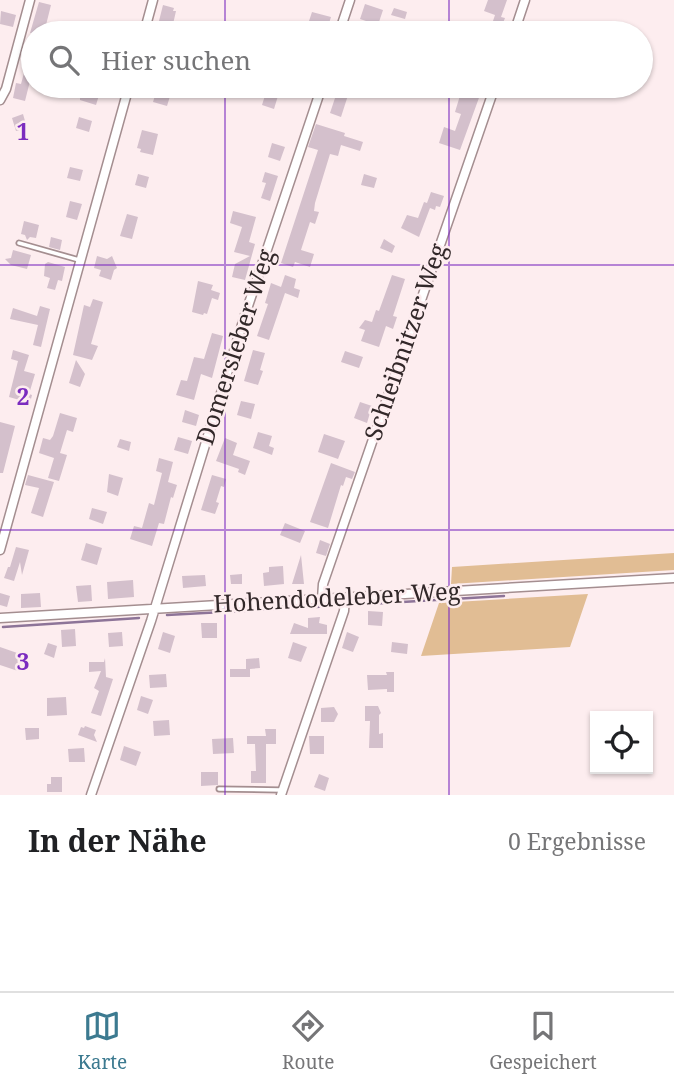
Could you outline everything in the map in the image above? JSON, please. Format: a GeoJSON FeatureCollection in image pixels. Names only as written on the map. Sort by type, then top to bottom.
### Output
{"type":"FeatureCollection","features":[{"type":"Feature","properties":{"kind":"street"},"geometry":{"type":"LineString","coordinates":[[24,21],[30,0]]}},
{"type":"Feature","properties":{"kind":"street"},"geometry":{"type":"LineString","coordinates":[[147,21],[153,0]]}},
{"type":"Feature","properties":{"kind":"street"},"geometry":{"type":"LineString","coordinates":[[343,21],[350,0]]}},
{"type":"Feature","properties":{"kind":"street"},"geometry":{"type":"LineString","coordinates":[[518,21],[525,0]]}},
{"type":"Feature","properties":{"kind":"street"},"geometry":{"type":"LineString","coordinates":[[0,100],[6,89],[21,33]]}},
{"type":"Feature","properties":{"kind":"street"},"geometry":{"type":"LineString","coordinates":[[0,550],[126,98]]}},
{"type":"Feature","properties":{"kind":"street","name":"Domersleber Weg"},"geometry":{"type":"LineString","coordinates":[[91,795],[155,609],[246,314],[318,98]]}},
{"type":"Feature","properties":{"kind":"street","name":"Schleibnitzer Weg"},"geometry":{"type":"LineString","coordinates":[[321,599],[323,584],[491,98]]}},
{"type":"Feature","properties":{"kind":"street","name":"Hohendodeleber Weg"},"geometry":{"type":"LineString","coordinates":[[0,618],[674,578]]}},
{"type":"Feature","properties":{"kind":"street"},"geometry":{"type":"LineString","coordinates":[[282,792],[344,611],[345,598]]}},
{"type":"Feature","properties":{"kind":"lane"},"geometry":{"type":"LineString","coordinates":[[19,243],[81,261]]}},
{"type":"Feature","properties":{"kind":"lane"},"geometry":{"type":"LineString","coordinates":[[219,789],[282,792]]}},
{"type":"Feature","properties":{"kind":"shaded area"},"geometry":{"type":"Polygon","coordinates":[[[674,553],[674,570],[451,584],[452,567],[674,553]]]}},
{"type":"Feature","properties":{"kind":"shaded area"},"geometry":{"type":"Polygon","coordinates":[[[588,594],[570,647],[421,656],[439,603],[588,594]]]}},
{"type":"Feature","properties":{"kind":"building"},"geometry":{"type":"Polygon","coordinates":[[[488,0],[507,0],[501,17],[505,18],[504,21],[493,21],[495,15],[484,11],[488,0]]]}},
{"type":"Feature","properties":{"kind":"building"},"geometry":{"type":"Polygon","coordinates":[[[39,2],[51,5],[47,21],[33,21],[39,2]]]}},
{"type":"Feature","properties":{"kind":"building"},"geometry":{"type":"Polygon","coordinates":[[[365,4],[383,10],[379,21],[360,19],[365,4]]]}},
{"type":"Feature","properties":{"kind":"building"},"geometry":{"type":"Polygon","coordinates":[[[163,5],[174,8],[174,21],[159,21],[163,5]]]}},
{"type":"Feature","properties":{"kind":"building"},"geometry":{"type":"Polygon","coordinates":[[[394,8],[407,12],[405,19],[391,15],[394,8]]]}},
{"type":"Feature","properties":{"kind":"building"},"geometry":{"type":"Polygon","coordinates":[[[1,11],[16,15],[13,27],[0,24],[1,11]]]}},
{"type":"Feature","properties":{"kind":"building"},"geometry":{"type":"Polygon","coordinates":[[[312,12],[331,17],[330,21],[309,21],[312,12]]]}},
{"type":"Feature","properties":{"kind":"building"},"geometry":{"type":"Polygon","coordinates":[[[16,83],[21,84],[21,98],[26,98],[25,101],[13,98],[16,83]]]}},
{"type":"Feature","properties":{"kind":"building"},"geometry":{"type":"Polygon","coordinates":[[[80,98],[98,98],[96,105],[80,98]]]}},
{"type":"Feature","properties":{"kind":"building"},"geometry":{"type":"Polygon","coordinates":[[[154,98],[169,98],[167,106],[153,102],[154,98]]]}},
{"type":"Feature","properties":{"kind":"building"},"geometry":{"type":"Polygon","coordinates":[[[264,98],[277,98],[274,109],[262,105],[264,98]]]}},
{"type":"Feature","properties":{"kind":"building"},"geometry":{"type":"Polygon","coordinates":[[[335,98],[347,98],[341,117],[330,113],[335,98]]]}},
{"type":"Feature","properties":{"kind":"building"},"geometry":{"type":"Polygon","coordinates":[[[459,98],[479,98],[460,150],[439,143],[444,127],[455,131],[461,114],[455,112],[459,98]]]}},
{"type":"Feature","properties":{"kind":"building"},"geometry":{"type":"Polygon","coordinates":[[[23,114],[27,128],[16,131],[12,118],[23,114]]]}},
{"type":"Feature","properties":{"kind":"building"},"geometry":{"type":"Polygon","coordinates":[[[79,117],[92,121],[89,132],[76,128],[79,117]]]}},
{"type":"Feature","properties":{"kind":"building"},"geometry":{"type":"Polygon","coordinates":[[[316,124],[363,142],[360,151],[341,145],[338,156],[330,154],[315,203],[314,211],[319,212],[315,224],[310,222],[301,250],[314,254],[310,267],[295,262],[293,267],[281,263],[318,150],[308,147],[316,124]]]}},
{"type":"Feature","properties":{"kind":"building"},"geometry":{"type":"Polygon","coordinates":[[[142,130],[158,134],[153,155],[140,152],[141,149],[137,148],[142,130]]]}},
{"type":"Feature","properties":{"kind":"building"},"geometry":{"type":"Polygon","coordinates":[[[272,143],[285,147],[280,161],[268,157],[272,143]]]}},
{"type":"Feature","properties":{"kind":"building"},"geometry":{"type":"Polygon","coordinates":[[[70,167],[83,170],[80,181],[67,178],[70,167]]]}},
{"type":"Feature","properties":{"kind":"building"},"geometry":{"type":"Polygon","coordinates":[[[265,172],[278,176],[270,201],[261,198],[266,183],[262,182],[265,172]]]}},
{"type":"Feature","properties":{"kind":"building"},"geometry":{"type":"Polygon","coordinates":[[[138,174],[149,177],[146,188],[135,185],[138,174]]]}},
{"type":"Feature","properties":{"kind":"building"},"geometry":{"type":"Polygon","coordinates":[[[364,174],[377,178],[374,188],[361,185],[364,174]]]}},
{"type":"Feature","properties":{"kind":"building"},"geometry":{"type":"Polygon","coordinates":[[[431,192],[444,196],[440,207],[436,206],[435,210],[430,208],[419,237],[401,228],[407,215],[418,218],[431,192]]]}},
{"type":"Feature","properties":{"kind":"building"},"geometry":{"type":"Polygon","coordinates":[[[70,201],[82,204],[77,220],[66,217],[70,201]]]}},
{"type":"Feature","properties":{"kind":"building"},"geometry":{"type":"Polygon","coordinates":[[[233,211],[256,217],[249,242],[255,244],[245,280],[232,277],[235,264],[250,256],[234,252],[242,227],[230,223],[233,211]]]}},
{"type":"Feature","properties":{"kind":"building"},"geometry":{"type":"Polygon","coordinates":[[[127,214],[138,217],[132,239],[120,236],[127,214]]]}},
{"type":"Feature","properties":{"kind":"building"},"geometry":{"type":"Polygon","coordinates":[[[24,221],[39,225],[36,238],[30,237],[27,240],[25,235],[21,234],[24,221]]]}},
{"type":"Feature","properties":{"kind":"building"},"geometry":{"type":"Polygon","coordinates":[[[51,237],[62,240],[60,250],[49,247],[51,237]]]}},
{"type":"Feature","properties":{"kind":"building"},"geometry":{"type":"Polygon","coordinates":[[[384,239],[395,246],[392,253],[380,248],[384,239]]]}},
{"type":"Feature","properties":{"kind":"building"},"geometry":{"type":"Polygon","coordinates":[[[13,250],[31,255],[27,269],[11,265],[5,259],[11,258],[13,250]]]}},
{"type":"Feature","properties":{"kind":"building"},"geometry":{"type":"Polygon","coordinates":[[[97,256],[107,259],[112,256],[117,268],[111,280],[99,276],[101,270],[94,268],[97,256]]]}},
{"type":"Feature","properties":{"kind":"building"},"geometry":{"type":"Polygon","coordinates":[[[48,262],[65,267],[62,281],[58,280],[55,290],[47,288],[50,278],[44,276],[45,264],[48,262]]]}},
{"type":"Feature","properties":{"kind":"building"},"geometry":{"type":"Polygon","coordinates":[[[285,275],[296,279],[294,288],[300,290],[298,298],[285,293],[269,340],[257,336],[268,304],[265,303],[271,283],[281,287],[285,275]]]}},
{"type":"Feature","properties":{"kind":"building"},"geometry":{"type":"Polygon","coordinates":[[[392,275],[405,279],[393,316],[397,317],[393,329],[386,326],[379,347],[361,341],[365,330],[359,328],[365,320],[372,322],[376,310],[379,311],[392,275]]]}},
{"type":"Feature","properties":{"kind":"building"},"geometry":{"type":"Polygon","coordinates":[[[198,281],[213,285],[211,290],[220,293],[218,300],[212,298],[207,314],[203,315],[192,312],[198,281]]]}},
{"type":"Feature","properties":{"kind":"building"},"geometry":{"type":"Polygon","coordinates":[[[93,299],[103,302],[91,344],[98,346],[92,360],[73,355],[84,305],[90,307],[93,299]]]}},
{"type":"Feature","properties":{"kind":"building"},"geometry":{"type":"Polygon","coordinates":[[[40,306],[50,309],[41,347],[33,345],[38,325],[10,319],[13,308],[37,316],[40,306]]]}},
{"type":"Feature","properties":{"kind":"building"},"geometry":{"type":"Polygon","coordinates":[[[212,333],[223,336],[212,378],[201,374],[194,400],[176,395],[181,380],[187,381],[194,357],[204,359],[212,333]]]}},
{"type":"Feature","properties":{"kind":"building"},"geometry":{"type":"Polygon","coordinates":[[[13,350],[29,355],[24,371],[35,374],[29,394],[32,395],[30,403],[9,397],[18,361],[11,359],[13,350]]]}},
{"type":"Feature","properties":{"kind":"building"},"geometry":{"type":"Polygon","coordinates":[[[253,350],[265,353],[258,385],[244,381],[253,350]]]}},
{"type":"Feature","properties":{"kind":"building"},"geometry":{"type":"Polygon","coordinates":[[[345,351],[363,357],[359,368],[341,362],[345,351]]]}},
{"type":"Feature","properties":{"kind":"building"},"geometry":{"type":"Polygon","coordinates":[[[76,360],[85,374],[80,387],[69,383],[76,360]]]}},
{"type":"Feature","properties":{"kind":"building"},"geometry":{"type":"Polygon","coordinates":[[[241,401],[255,404],[251,419],[237,415],[241,401]]]}},
{"type":"Feature","properties":{"kind":"building"},"geometry":{"type":"Polygon","coordinates":[[[360,402],[372,406],[367,423],[354,418],[360,402]]]}},
{"type":"Feature","properties":{"kind":"building"},"geometry":{"type":"Polygon","coordinates":[[[185,410],[199,415],[196,426],[182,422],[185,410]]]}},
{"type":"Feature","properties":{"kind":"building"},"geometry":{"type":"Polygon","coordinates":[[[60,413],[77,418],[73,432],[67,430],[60,453],[67,455],[59,481],[48,478],[54,458],[39,453],[43,438],[50,440],[53,436],[60,413]]]}},
{"type":"Feature","properties":{"kind":"building"},"geometry":{"type":"Polygon","coordinates":[[[0,422],[15,426],[3,473],[0,473],[0,422]]]}},
{"type":"Feature","properties":{"kind":"building"},"geometry":{"type":"Polygon","coordinates":[[[258,432],[272,436],[269,446],[274,448],[272,455],[253,448],[258,432]]]}},
{"type":"Feature","properties":{"kind":"building"},"geometry":{"type":"Polygon","coordinates":[[[324,434],[345,441],[338,459],[318,452],[324,434]]]}},
{"type":"Feature","properties":{"kind":"building"},"geometry":{"type":"Polygon","coordinates":[[[178,437],[192,441],[188,454],[174,450],[178,437]]]}},
{"type":"Feature","properties":{"kind":"building"},"geometry":{"type":"Polygon","coordinates":[[[225,438],[237,443],[233,455],[250,461],[245,475],[238,472],[239,469],[216,461],[225,438]]]}},
{"type":"Feature","properties":{"kind":"building"},"geometry":{"type":"Polygon","coordinates":[[[120,439],[131,442],[129,451],[117,447],[120,439]]]}},
{"type":"Feature","properties":{"kind":"building"},"geometry":{"type":"Polygon","coordinates":[[[159,458],[173,462],[168,482],[177,485],[164,524],[159,523],[152,546],[130,539],[134,526],[142,528],[149,503],[154,505],[162,473],[156,471],[159,458]]]}},
{"type":"Feature","properties":{"kind":"building"},"geometry":{"type":"Polygon","coordinates":[[[331,463],[355,472],[352,479],[346,477],[343,486],[341,485],[328,528],[310,522],[331,463]]]}},
{"type":"Feature","properties":{"kind":"building"},"geometry":{"type":"Polygon","coordinates":[[[109,474],[123,478],[118,496],[107,492],[109,474]]]}},
{"type":"Feature","properties":{"kind":"building"},"geometry":{"type":"Polygon","coordinates":[[[28,475],[54,482],[43,517],[31,513],[39,488],[25,485],[28,475]]]}},
{"type":"Feature","properties":{"kind":"building"},"geometry":{"type":"Polygon","coordinates":[[[212,475],[226,479],[224,487],[221,486],[215,514],[201,510],[212,475]]]}},
{"type":"Feature","properties":{"kind":"building"},"geometry":{"type":"Polygon","coordinates":[[[92,508],[107,512],[103,524],[89,519],[92,508]]]}},
{"type":"Feature","properties":{"kind":"building"},"geometry":{"type":"Polygon","coordinates":[[[285,523],[305,531],[300,543],[280,535],[285,523]]]}},
{"type":"Feature","properties":{"kind":"building"},"geometry":{"type":"Polygon","coordinates":[[[320,540],[330,544],[326,556],[316,553],[320,540]]]}},
{"type":"Feature","properties":{"kind":"building"},"geometry":{"type":"Polygon","coordinates":[[[86,543],[102,548],[97,565],[81,560],[86,543]]]}},
{"type":"Feature","properties":{"kind":"building"},"geometry":{"type":"Polygon","coordinates":[[[16,547],[29,550],[22,575],[20,562],[14,581],[4,578],[16,547]]]}},
{"type":"Feature","properties":{"kind":"building"},"geometry":{"type":"Polygon","coordinates":[[[301,555],[304,584],[292,584],[301,555]]]}},
{"type":"Feature","properties":{"kind":"building"},"geometry":{"type":"Polygon","coordinates":[[[283,566],[284,584],[264,586],[263,573],[269,572],[269,567],[283,566]]]}},
{"type":"Feature","properties":{"kind":"building"},"geometry":{"type":"Polygon","coordinates":[[[242,574],[242,584],[231,584],[230,575],[242,574]]]}},
{"type":"Feature","properties":{"kind":"building"},"geometry":{"type":"Polygon","coordinates":[[[205,575],[206,586],[183,588],[182,576],[205,575]]]}},
{"type":"Feature","properties":{"kind":"building"},"geometry":{"type":"Polygon","coordinates":[[[133,580],[134,597],[108,599],[107,582],[133,580]]]}},
{"type":"Feature","properties":{"kind":"building"},"geometry":{"type":"Polygon","coordinates":[[[91,585],[92,601],[78,602],[76,586],[91,585]]]}},
{"type":"Feature","properties":{"kind":"building"},"geometry":{"type":"Polygon","coordinates":[[[0,593],[10,596],[7,607],[0,605],[0,593]]]}},
{"type":"Feature","properties":{"kind":"building"},"geometry":{"type":"Polygon","coordinates":[[[40,593],[41,607],[21,608],[21,594],[40,593]]]}},
{"type":"Feature","properties":{"kind":"building"},"geometry":{"type":"Polygon","coordinates":[[[368,611],[383,612],[382,626],[368,625],[368,611]]]}},
{"type":"Feature","properties":{"kind":"building"},"geometry":{"type":"Polygon","coordinates":[[[320,617],[319,623],[327,625],[327,634],[290,634],[294,623],[308,628],[308,618],[320,617]]]}},
{"type":"Feature","properties":{"kind":"building"},"geometry":{"type":"Polygon","coordinates":[[[201,623],[217,623],[217,638],[202,638],[201,623]]]}},
{"type":"Feature","properties":{"kind":"building"},"geometry":{"type":"Polygon","coordinates":[[[75,629],[76,646],[62,647],[61,630],[75,629]]]}},
{"type":"Feature","properties":{"kind":"building"},"geometry":{"type":"Polygon","coordinates":[[[122,632],[123,646],[109,647],[108,633],[122,632]]]}},
{"type":"Feature","properties":{"kind":"building"},"geometry":{"type":"Polygon","coordinates":[[[163,632],[175,636],[170,653],[158,649],[163,632]]]}},
{"type":"Feature","properties":{"kind":"building"},"geometry":{"type":"Polygon","coordinates":[[[347,632],[359,637],[353,652],[342,648],[347,632]]]}},
{"type":"Feature","properties":{"kind":"building"},"geometry":{"type":"Polygon","coordinates":[[[293,642],[307,647],[301,662],[288,658],[293,642]]]}},
{"type":"Feature","properties":{"kind":"building"},"geometry":{"type":"Polygon","coordinates":[[[392,642],[408,644],[407,654],[391,652],[392,642]]]}},
{"type":"Feature","properties":{"kind":"building"},"geometry":{"type":"Polygon","coordinates":[[[48,643],[57,646],[54,658],[44,654],[48,643]]]}},
{"type":"Feature","properties":{"kind":"building"},"geometry":{"type":"Polygon","coordinates":[[[0,647],[23,655],[18,671],[0,665],[0,647]]]}},
{"type":"Feature","properties":{"kind":"building"},"geometry":{"type":"Polygon","coordinates":[[[105,658],[106,677],[113,679],[101,716],[91,713],[99,691],[94,688],[101,671],[89,672],[89,662],[104,662],[105,658]]]}},
{"type":"Feature","properties":{"kind":"building"},"geometry":{"type":"Polygon","coordinates":[[[259,658],[260,668],[250,669],[250,677],[230,677],[230,669],[246,669],[246,659],[259,658]]]}},
{"type":"Feature","properties":{"kind":"building"},"geometry":{"type":"Polygon","coordinates":[[[386,672],[394,672],[394,692],[387,692],[387,689],[368,690],[367,675],[387,675],[386,672]]]}},
{"type":"Feature","properties":{"kind":"building"},"geometry":{"type":"Polygon","coordinates":[[[166,674],[167,687],[150,688],[149,675],[166,674]]]}},
{"type":"Feature","properties":{"kind":"building"},"geometry":{"type":"Polygon","coordinates":[[[141,696],[153,700],[148,714],[137,710],[141,696]]]}},
{"type":"Feature","properties":{"kind":"building"},"geometry":{"type":"Polygon","coordinates":[[[66,697],[67,715],[47,716],[47,698],[66,697]]]}},
{"type":"Feature","properties":{"kind":"building"},"geometry":{"type":"Polygon","coordinates":[[[365,706],[378,706],[381,713],[379,734],[383,733],[383,748],[369,748],[370,721],[365,721],[365,706]]]}},
{"type":"Feature","properties":{"kind":"building"},"geometry":{"type":"Polygon","coordinates":[[[334,707],[338,714],[334,722],[321,722],[321,708],[334,707]]]}},
{"type":"Feature","properties":{"kind":"building"},"geometry":{"type":"Polygon","coordinates":[[[169,720],[170,735],[154,736],[153,721],[169,720]]]}},
{"type":"Feature","properties":{"kind":"building"},"geometry":{"type":"Polygon","coordinates":[[[81,727],[96,730],[94,735],[97,742],[78,735],[81,727]]]}},
{"type":"Feature","properties":{"kind":"building"},"geometry":{"type":"Polygon","coordinates":[[[25,728],[39,728],[39,739],[26,740],[25,728]]]}},
{"type":"Feature","properties":{"kind":"building"},"geometry":{"type":"Polygon","coordinates":[[[265,729],[276,729],[276,744],[266,744],[266,783],[251,783],[251,771],[256,771],[255,744],[247,744],[247,736],[266,736],[265,729]]]}},
{"type":"Feature","properties":{"kind":"building"},"geometry":{"type":"Polygon","coordinates":[[[309,736],[324,736],[324,754],[310,754],[309,736]]]}},
{"type":"Feature","properties":{"kind":"building"},"geometry":{"type":"Polygon","coordinates":[[[233,738],[234,753],[213,754],[212,739],[233,738]]]}},
{"type":"Feature","properties":{"kind":"building"},"geometry":{"type":"Polygon","coordinates":[[[124,746],[141,752],[136,766],[120,760],[124,746]]]}},
{"type":"Feature","properties":{"kind":"building"},"geometry":{"type":"Polygon","coordinates":[[[84,748],[85,762],[69,762],[68,749],[84,748]]]}},
{"type":"Feature","properties":{"kind":"building"},"geometry":{"type":"Polygon","coordinates":[[[201,772],[218,772],[218,785],[201,786],[201,772]]]}},
{"type":"Feature","properties":{"kind":"building"},"geometry":{"type":"Polygon","coordinates":[[[319,774],[329,778],[325,791],[314,787],[319,774]]]}},
{"type":"Feature","properties":{"kind":"building"},"geometry":{"type":"Polygon","coordinates":[[[51,777],[62,777],[62,792],[47,792],[51,777]]]}},
{"type":"Feature","properties":{"kind":"waterway"},"geometry":{"type":"LineString","coordinates":[[351,605],[504,596]]}},
{"type":"Feature","properties":{"kind":"waterway"},"geometry":{"type":"LineString","coordinates":[[167,615],[334,606]]}},
{"type":"Feature","properties":{"kind":"waterway"},"geometry":{"type":"LineString","coordinates":[[3,627],[139,618]]}}]}
